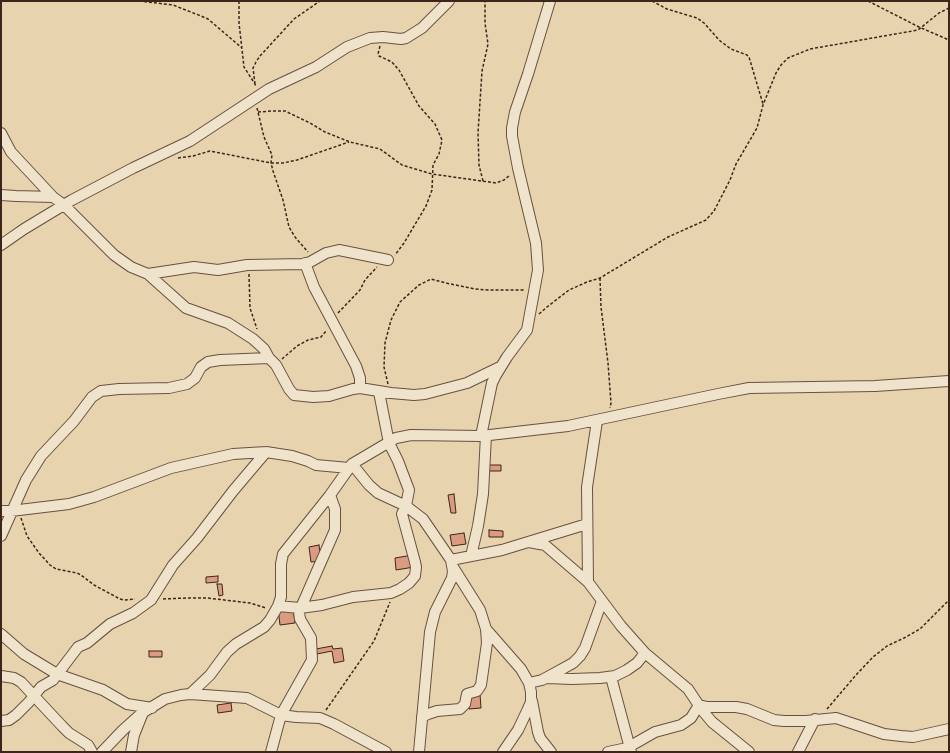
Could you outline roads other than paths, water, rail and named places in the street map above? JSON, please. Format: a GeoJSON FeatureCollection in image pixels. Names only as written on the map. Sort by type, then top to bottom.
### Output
{"type":"FeatureCollection","features":[{"type":"Feature","properties":{"kind":"street"},"geometry":{"type":"LineString","coordinates":[[1,244],[64,205],[133,168],[190,141],[269,88],[316,67],[347,47],[370,38],[406,38],[422,28],[449,1]]}},
{"type":"Feature","properties":{"kind":"street"},"geometry":{"type":"LineString","coordinates":[[471,556],[483,494],[483,435],[492,383],[500,367],[527,330],[538,270],[536,243],[512,136],[515,112],[550,1]]}},
{"type":"Feature","properties":{"kind":"street"},"geometry":{"type":"LineString","coordinates":[[1,132],[12,152],[53,197],[64,205],[114,255],[131,267],[148,274],[186,308],[209,317],[218,318],[247,334],[264,349],[294,395],[313,397],[329,396],[360,388],[391,394],[414,395],[436,392],[467,383],[500,367]]}},
{"type":"Feature","properties":{"kind":"street"},"geometry":{"type":"LineString","coordinates":[[1,194],[53,197]]}},
{"type":"Feature","properties":{"kind":"street"},"geometry":{"type":"LineString","coordinates":[[148,274],[194,267],[218,270],[247,265],[305,264],[326,253],[339,250],[388,260]]}},
{"type":"Feature","properties":{"kind":"street"},"geometry":{"type":"LineString","coordinates":[[305,264],[314,287],[356,366],[360,378],[360,388]]}},
{"type":"Feature","properties":{"kind":"street"},"geometry":{"type":"LineString","coordinates":[[1,536],[26,480],[41,456],[74,421],[92,397],[101,392],[119,389],[169,388],[187,384],[195,378],[202,367],[208,362],[220,360],[272,361]]}},
{"type":"Feature","properties":{"kind":"street"},"geometry":{"type":"LineString","coordinates":[[190,694],[210,675],[227,652],[236,644],[264,626],[270,620],[281,597],[282,554],[330,495],[351,466],[400,437],[483,435],[546,429],[602,419],[748,388],[875,386],[949,381]]}},
{"type":"Feature","properties":{"kind":"street"},"geometry":{"type":"LineString","coordinates":[[278,606],[300,608],[330,604],[353,597],[385,594],[400,589],[412,580],[416,572],[415,562],[403,515],[409,490],[398,461],[389,443],[379,392]]}},
{"type":"Feature","properties":{"kind":"street"},"geometry":{"type":"LineString","coordinates":[[588,582],[587,487],[602,419]]}},
{"type":"Feature","properties":{"kind":"street"},"geometry":{"type":"LineString","coordinates":[[11,511],[69,504],[94,498],[171,468],[234,454],[266,452],[292,456],[316,465],[351,466],[369,485],[378,492],[406,506],[423,519],[452,563],[480,610],[486,629],[487,642],[481,685],[479,689],[467,694],[463,707],[460,709],[437,711],[422,718]]}},
{"type":"Feature","properties":{"kind":"street"},"geometry":{"type":"LineString","coordinates":[[1,721],[13,718],[41,687],[53,680],[78,647],[87,643],[110,624],[133,613],[152,600],[173,565],[197,538],[233,491],[266,452]]}},
{"type":"Feature","properties":{"kind":"street"},"geometry":{"type":"LineString","coordinates":[[271,752],[281,715],[312,660],[311,638],[300,619],[299,612],[335,530],[335,509],[330,495]]}},
{"type":"Feature","properties":{"kind":"street"},"geometry":{"type":"LineString","coordinates":[[452,563],[471,556],[502,550],[587,524]]}},
{"type":"Feature","properties":{"kind":"street"},"geometry":{"type":"LineString","coordinates":[[529,542],[545,545],[588,582],[621,626],[645,653],[688,689],[712,722],[750,752]]}},
{"type":"Feature","properties":{"kind":"street"},"geometry":{"type":"LineString","coordinates":[[419,752],[431,625],[435,612],[452,578],[452,563]]}},
{"type":"Feature","properties":{"kind":"street"},"geometry":{"type":"LineString","coordinates":[[529,683],[545,678],[572,663],[583,653],[602,601]]}},
{"type":"Feature","properties":{"kind":"street"},"geometry":{"type":"LineString","coordinates":[[486,629],[521,669],[529,683],[538,732],[540,738],[551,752]]}},
{"type":"Feature","properties":{"kind":"street"},"geometry":{"type":"LineString","coordinates":[[1,634],[24,654],[58,674],[103,690],[126,704],[152,708]]}},
{"type":"Feature","properties":{"kind":"street"},"geometry":{"type":"LineString","coordinates":[[545,678],[572,679],[611,677],[627,670],[637,663],[645,653]]}},
{"type":"Feature","properties":{"kind":"street"},"geometry":{"type":"LineString","coordinates":[[1,676],[14,678],[21,682],[69,733],[87,744],[92,752]]}},
{"type":"Feature","properties":{"kind":"street"},"geometry":{"type":"LineString","coordinates":[[611,677],[630,749]]}},
{"type":"Feature","properties":{"kind":"street"},"geometry":{"type":"LineString","coordinates":[[102,752],[142,713],[172,696],[190,694],[247,698],[281,715],[320,718],[386,752]]}},
{"type":"Feature","properties":{"kind":"street"},"geometry":{"type":"LineString","coordinates":[[503,752],[518,730],[527,711],[531,697]]}},
{"type":"Feature","properties":{"kind":"street"},"geometry":{"type":"LineString","coordinates":[[699,705],[707,707],[736,707],[747,709],[774,720],[784,721],[836,718],[884,734],[901,736],[913,737],[949,729]]}},
{"type":"Feature","properties":{"kind":"street"},"geometry":{"type":"LineString","coordinates":[[608,752],[630,749],[655,732],[687,722],[699,705]]}},
{"type":"Feature","properties":{"kind":"street"},"geometry":{"type":"LineString","coordinates":[[131,752],[134,735],[142,713]]}},
{"type":"Feature","properties":{"kind":"street"},"geometry":{"type":"LineString","coordinates":[[798,752],[818,719]]}}]}
